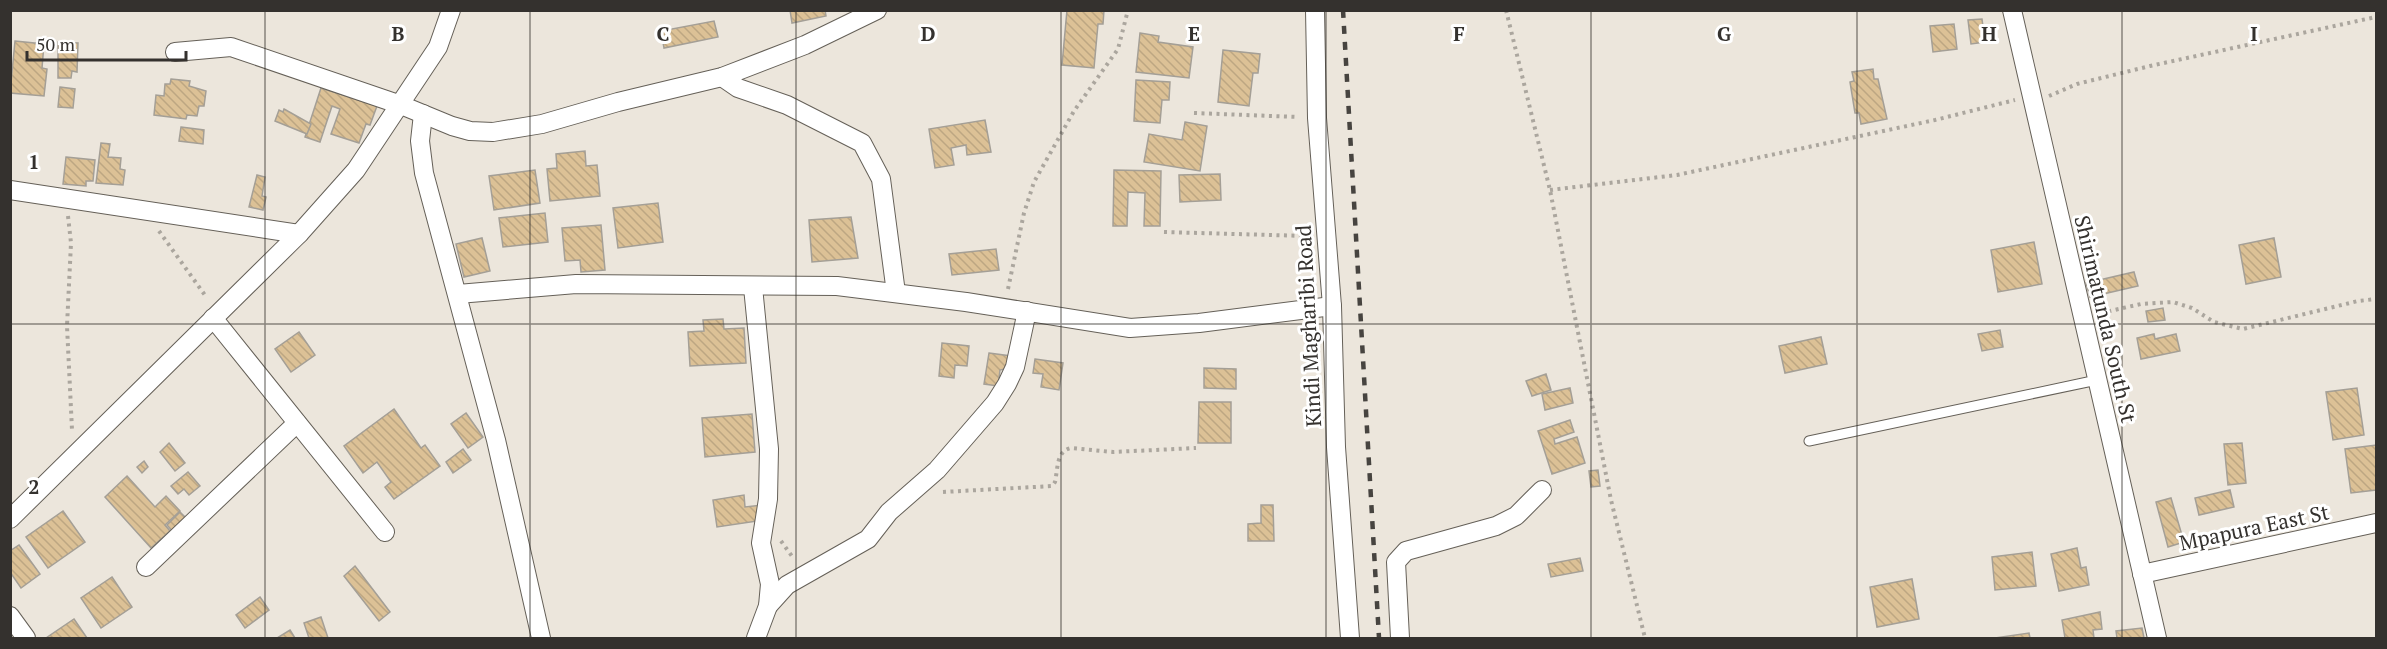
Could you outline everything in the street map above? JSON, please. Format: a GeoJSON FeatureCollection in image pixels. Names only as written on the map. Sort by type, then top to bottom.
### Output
{"type":"FeatureCollection","features":[{"type":"Feature","properties":{"kind":"street"},"geometry":{"type":"LineString","coordinates":[[10,519],[299,234],[356,170],[438,46],[452,10]]}},
{"type":"Feature","properties":{"kind":"street"},"geometry":{"type":"LineString","coordinates":[[175,52],[231,47],[470,131],[513,129],[722,76],[805,45],[877,10]]}},
{"type":"Feature","properties":{"kind":"street","name":"Kindi Magharibi Road"},"geometry":{"type":"LineString","coordinates":[[1316,10],[1317,118],[1332,306],[1336,447],[1350,639]]}},
{"type":"Feature","properties":{"kind":"street","name":"Shirimatunda South St"},"geometry":{"type":"LineString","coordinates":[[2012,10],[2157,639]]}},
{"type":"Feature","properties":{"kind":"street"},"geometry":{"type":"LineString","coordinates":[[722,76],[738,88],[787,105],[862,143],[881,179],[896,293]]}},
{"type":"Feature","properties":{"kind":"street"},"geometry":{"type":"LineString","coordinates":[[423,114],[420,141],[423,173],[458,294],[496,440],[541,639]]}},
{"type":"Feature","properties":{"kind":"street"},"geometry":{"type":"LineString","coordinates":[[10,190],[299,234]]}},
{"type":"Feature","properties":{"kind":"street"},"geometry":{"type":"LineString","coordinates":[[458,294],[576,284],[837,286],[1027,311],[1130,328],[1199,323],[1332,306]]}},
{"type":"Feature","properties":{"kind":"street"},"geometry":{"type":"LineString","coordinates":[[753,287],[769,448],[766,521],[760,543],[770,584],[768,606],[756,639]]}},
{"type":"Feature","properties":{"kind":"street"},"geometry":{"type":"LineString","coordinates":[[768,606],[787,585],[804,573],[868,539],[889,512],[928,479],[995,403],[1015,367],[1027,311]]}},
{"type":"Feature","properties":{"kind":"street"},"geometry":{"type":"LineString","coordinates":[[215,316],[385,532]]}},
{"type":"Feature","properties":{"kind":"street"},"geometry":{"type":"LineString","coordinates":[[146,567],[297,423]]}},
{"type":"Feature","properties":{"kind":"street"},"geometry":{"type":"LineString","coordinates":[[1400,639],[1396,569],[1400,556],[1406,551],[1496,526],[1516,516],[1542,490]]}},
{"type":"Feature","properties":{"kind":"street","name":"Mpapura East St"},"geometry":{"type":"LineString","coordinates":[[2142,574],[2376,523]]}},
{"type":"Feature","properties":{"kind":"street"},"geometry":{"type":"LineString","coordinates":[[10,616],[26,639]]}},
{"type":"Feature","properties":{"kind":"lane"},"geometry":{"type":"LineString","coordinates":[[1809,441],[2097,380]]}},
{"type":"Feature","properties":{"kind":"path"},"geometry":{"type":"LineString","coordinates":[[1004,308],[1024,213],[1034,182],[1074,111],[1118,50],[1128,10]]}},
{"type":"Feature","properties":{"kind":"path"},"geometry":{"type":"LineString","coordinates":[[1506,10],[1550,190],[1611,500],[1645,639]]}},
{"type":"Feature","properties":{"kind":"path"},"geometry":{"type":"LineString","coordinates":[[1550,190],[1677,175],[2031,100],[2077,84],[2150,66],[2376,17]]}},
{"type":"Feature","properties":{"kind":"path"},"geometry":{"type":"LineString","coordinates":[[1194,113],[1317,118]]}},
{"type":"Feature","properties":{"kind":"path"},"geometry":{"type":"LineString","coordinates":[[66,197],[71,243],[67,326],[69,386],[75,455]]}},
{"type":"Feature","properties":{"kind":"path"},"geometry":{"type":"LineString","coordinates":[[143,210],[215,316]]}},
{"type":"Feature","properties":{"kind":"path"},"geometry":{"type":"LineString","coordinates":[[1164,232],[1326,236]]}},
{"type":"Feature","properties":{"kind":"path"},"geometry":{"type":"LineString","coordinates":[[2082,317],[2141,304],[2173,302],[2192,308],[2214,322],[2243,329],[2358,301],[2376,299]]}},
{"type":"Feature","properties":{"kind":"path"},"geometry":{"type":"LineString","coordinates":[[941,492],[1052,486],[1055,483],[1060,456],[1065,449],[1113,452],[1196,448]]}},
{"type":"Feature","properties":{"kind":"path"},"geometry":{"type":"LineString","coordinates":[[766,521],[804,573]]}},
{"type":"Feature","properties":{"kind":"building"},"geometry":{"type":"Polygon","coordinates":[[[790,10],[825,10],[826,16],[792,23],[790,10]]]}},
{"type":"Feature","properties":{"kind":"building"},"geometry":{"type":"Polygon","coordinates":[[[1067,10],[1104,10],[1103,24],[1098,24],[1094,68],[1062,65],[1067,10]]]}},
{"type":"Feature","properties":{"kind":"building"},"geometry":{"type":"Polygon","coordinates":[[[1982,19],[1985,42],[1971,44],[1968,20],[1982,19]]]}},
{"type":"Feature","properties":{"kind":"building"},"geometry":{"type":"Polygon","coordinates":[[[714,21],[718,37],[664,48],[661,31],[714,21]]]}},
{"type":"Feature","properties":{"kind":"building"},"geometry":{"type":"Polygon","coordinates":[[[1954,24],[1957,49],[1933,52],[1930,26],[1954,24]]]}},
{"type":"Feature","properties":{"kind":"building"},"geometry":{"type":"Polygon","coordinates":[[[1140,33],[1159,36],[1158,42],[1193,47],[1189,78],[1136,72],[1140,33]]]}},
{"type":"Feature","properties":{"kind":"building"},"geometry":{"type":"Polygon","coordinates":[[[15,41],[44,44],[42,68],[47,69],[44,96],[10,93],[15,41]]]}},
{"type":"Feature","properties":{"kind":"building"},"geometry":{"type":"Polygon","coordinates":[[[58,42],[78,43],[77,72],[72,71],[71,78],[58,78],[58,42]]]}},
{"type":"Feature","properties":{"kind":"building"},"geometry":{"type":"Polygon","coordinates":[[[1223,50],[1260,54],[1258,73],[1253,73],[1249,106],[1218,102],[1223,50]]]}},
{"type":"Feature","properties":{"kind":"building"},"geometry":{"type":"Polygon","coordinates":[[[1873,69],[1874,79],[1878,79],[1887,119],[1861,124],[1859,113],[1855,113],[1850,82],[1854,81],[1852,72],[1873,69]]]}},
{"type":"Feature","properties":{"kind":"building"},"geometry":{"type":"Polygon","coordinates":[[[171,79],[190,81],[189,86],[206,91],[204,106],[199,106],[197,116],[187,115],[186,119],[154,115],[156,95],[164,96],[165,84],[170,84],[171,79]]]}},
{"type":"Feature","properties":{"kind":"building"},"geometry":{"type":"Polygon","coordinates":[[[1136,80],[1170,82],[1169,100],[1162,100],[1160,123],[1134,121],[1136,80]]]}},
{"type":"Feature","properties":{"kind":"building"},"geometry":{"type":"Polygon","coordinates":[[[60,87],[75,89],[73,108],[58,107],[60,87]]]}},
{"type":"Feature","properties":{"kind":"building"},"geometry":{"type":"Polygon","coordinates":[[[321,88],[377,106],[370,125],[366,124],[359,143],[331,134],[340,109],[332,106],[320,142],[305,137],[321,88]]]}},
{"type":"Feature","properties":{"kind":"building"},"geometry":{"type":"Polygon","coordinates":[[[284,109],[311,124],[307,134],[275,121],[279,110],[283,112],[284,109]]]}},
{"type":"Feature","properties":{"kind":"building"},"geometry":{"type":"Polygon","coordinates":[[[985,120],[991,152],[967,155],[966,145],[951,148],[954,165],[935,168],[929,129],[985,120]]]}},
{"type":"Feature","properties":{"kind":"building"},"geometry":{"type":"Polygon","coordinates":[[[1185,122],[1207,126],[1200,171],[1144,162],[1149,134],[1182,140],[1185,122]]]}},
{"type":"Feature","properties":{"kind":"building"},"geometry":{"type":"Polygon","coordinates":[[[181,127],[204,130],[203,144],[179,141],[181,127]]]}},
{"type":"Feature","properties":{"kind":"building"},"geometry":{"type":"Polygon","coordinates":[[[101,143],[110,144],[108,157],[121,158],[120,169],[125,170],[123,185],[96,183],[101,143]]]}},
{"type":"Feature","properties":{"kind":"building"},"geometry":{"type":"Polygon","coordinates":[[[585,151],[586,166],[597,165],[600,196],[550,201],[547,169],[557,168],[556,154],[585,151]]]}},
{"type":"Feature","properties":{"kind":"building"},"geometry":{"type":"Polygon","coordinates":[[[66,157],[95,160],[93,181],[86,181],[86,186],[63,184],[66,157]]]}},
{"type":"Feature","properties":{"kind":"building"},"geometry":{"type":"Polygon","coordinates":[[[535,170],[540,203],[494,210],[489,176],[535,170]]]}},
{"type":"Feature","properties":{"kind":"building"},"geometry":{"type":"Polygon","coordinates":[[[1114,170],[1161,171],[1160,226],[1144,226],[1145,193],[1128,192],[1127,226],[1113,226],[1114,170]]]}},
{"type":"Feature","properties":{"kind":"building"},"geometry":{"type":"Polygon","coordinates":[[[1220,174],[1221,200],[1180,202],[1179,175],[1220,174]]]}},
{"type":"Feature","properties":{"kind":"building"},"geometry":{"type":"Polygon","coordinates":[[[257,175],[265,177],[262,196],[266,197],[263,210],[249,207],[257,175]]]}},
{"type":"Feature","properties":{"kind":"building"},"geometry":{"type":"Polygon","coordinates":[[[658,203],[663,242],[618,248],[613,208],[658,203]]]}},
{"type":"Feature","properties":{"kind":"building"},"geometry":{"type":"Polygon","coordinates":[[[545,213],[548,242],[503,247],[499,218],[545,213]]]}},
{"type":"Feature","properties":{"kind":"building"},"geometry":{"type":"Polygon","coordinates":[[[851,217],[858,258],[812,262],[809,220],[851,217]]]}},
{"type":"Feature","properties":{"kind":"building"},"geometry":{"type":"Polygon","coordinates":[[[601,225],[605,270],[581,272],[580,260],[565,261],[562,228],[601,225]]]}},
{"type":"Feature","properties":{"kind":"building"},"geometry":{"type":"Polygon","coordinates":[[[482,238],[490,271],[464,277],[456,244],[482,238]]]}},
{"type":"Feature","properties":{"kind":"building"},"geometry":{"type":"Polygon","coordinates":[[[2274,238],[2281,277],[2246,284],[2239,245],[2274,238]]]}},
{"type":"Feature","properties":{"kind":"building"},"geometry":{"type":"Polygon","coordinates":[[[2034,242],[2042,284],[1998,292],[1991,250],[2034,242]]]}},
{"type":"Feature","properties":{"kind":"building"},"geometry":{"type":"Polygon","coordinates":[[[996,249],[999,270],[952,275],[949,254],[996,249]]]}},
{"type":"Feature","properties":{"kind":"building"},"geometry":{"type":"Polygon","coordinates":[[[2134,272],[2138,286],[2090,297],[2086,283],[2134,272]]]}},
{"type":"Feature","properties":{"kind":"building"},"geometry":{"type":"Polygon","coordinates":[[[2163,308],[2165,320],[2148,322],[2146,311],[2163,308]]]}},
{"type":"Feature","properties":{"kind":"building"},"geometry":{"type":"Polygon","coordinates":[[[723,319],[724,329],[744,328],[746,363],[690,366],[688,332],[704,331],[703,320],[723,319]]]}},
{"type":"Feature","properties":{"kind":"building"},"geometry":{"type":"Polygon","coordinates":[[[2000,330],[2003,347],[1982,351],[1978,334],[2000,330]]]}},
{"type":"Feature","properties":{"kind":"building"},"geometry":{"type":"Polygon","coordinates":[[[299,332],[315,355],[291,372],[275,349],[299,332]]]}},
{"type":"Feature","properties":{"kind":"building"},"geometry":{"type":"Polygon","coordinates":[[[2154,334],[2155,339],[2176,334],[2180,351],[2141,359],[2137,338],[2154,334]]]}},
{"type":"Feature","properties":{"kind":"building"},"geometry":{"type":"Polygon","coordinates":[[[1821,337],[1827,364],[1785,373],[1779,346],[1821,337]]]}},
{"type":"Feature","properties":{"kind":"building"},"geometry":{"type":"Polygon","coordinates":[[[942,343],[969,346],[967,366],[955,365],[954,378],[939,376],[942,343]]]}},
{"type":"Feature","properties":{"kind":"building"},"geometry":{"type":"Polygon","coordinates":[[[989,353],[1011,356],[1009,368],[1000,370],[998,386],[984,384],[989,353]]]}},
{"type":"Feature","properties":{"kind":"building"},"geometry":{"type":"Polygon","coordinates":[[[1035,359],[1063,363],[1059,390],[1041,387],[1043,374],[1033,373],[1035,359]]]}},
{"type":"Feature","properties":{"kind":"building"},"geometry":{"type":"Polygon","coordinates":[[[1204,368],[1236,369],[1236,389],[1204,388],[1204,368]]]}},
{"type":"Feature","properties":{"kind":"building"},"geometry":{"type":"Polygon","coordinates":[[[1546,374],[1551,390],[1532,396],[1526,381],[1546,374]]]}},
{"type":"Feature","properties":{"kind":"building"},"geometry":{"type":"Polygon","coordinates":[[[1570,388],[1573,403],[1545,410],[1542,394],[1570,388]]]}},
{"type":"Feature","properties":{"kind":"building"},"geometry":{"type":"Polygon","coordinates":[[[2357,388],[2364,435],[2333,440],[2326,392],[2357,388]]]}},
{"type":"Feature","properties":{"kind":"building"},"geometry":{"type":"Polygon","coordinates":[[[1199,402],[1231,402],[1231,443],[1198,443],[1199,402]]]}},
{"type":"Feature","properties":{"kind":"building"},"geometry":{"type":"Polygon","coordinates":[[[394,409],[421,448],[425,445],[440,466],[394,499],[385,487],[391,482],[377,462],[363,473],[344,446],[394,409]]]}},
{"type":"Feature","properties":{"kind":"building"},"geometry":{"type":"Polygon","coordinates":[[[466,413],[483,437],[468,448],[451,424],[466,413]]]}},
{"type":"Feature","properties":{"kind":"building"},"geometry":{"type":"Polygon","coordinates":[[[752,414],[755,452],[705,457],[702,418],[752,414]]]}},
{"type":"Feature","properties":{"kind":"building"},"geometry":{"type":"Polygon","coordinates":[[[1570,420],[1574,432],[1554,439],[1555,444],[1577,437],[1585,463],[1552,474],[1538,431],[1570,420]]]}},
{"type":"Feature","properties":{"kind":"building"},"geometry":{"type":"Polygon","coordinates":[[[169,443],[185,463],[175,471],[160,452],[169,443]]]}},
{"type":"Feature","properties":{"kind":"building"},"geometry":{"type":"Polygon","coordinates":[[[2242,443],[2246,483],[2228,485],[2224,444],[2242,443]]]}},
{"type":"Feature","properties":{"kind":"building"},"geometry":{"type":"Polygon","coordinates":[[[2376,445],[2376,490],[2351,493],[2345,449],[2376,445]]]}},
{"type":"Feature","properties":{"kind":"building"},"geometry":{"type":"Polygon","coordinates":[[[463,449],[471,460],[453,473],[446,462],[463,449]]]}},
{"type":"Feature","properties":{"kind":"building"},"geometry":{"type":"Polygon","coordinates":[[[144,461],[148,467],[142,473],[137,467],[144,461]]]}},
{"type":"Feature","properties":{"kind":"building"},"geometry":{"type":"Polygon","coordinates":[[[1598,470],[1600,486],[1591,487],[1589,471],[1598,470]]]}},
{"type":"Feature","properties":{"kind":"building"},"geometry":{"type":"Polygon","coordinates":[[[188,472],[200,486],[189,495],[184,489],[178,494],[171,486],[188,472]]]}},
{"type":"Feature","properties":{"kind":"building"},"geometry":{"type":"Polygon","coordinates":[[[127,476],[155,507],[166,496],[180,511],[165,525],[170,531],[151,548],[105,497],[127,476]]]}},
{"type":"Feature","properties":{"kind":"building"},"geometry":{"type":"Polygon","coordinates":[[[2230,490],[2234,507],[2199,515],[2195,498],[2230,490]]]}},
{"type":"Feature","properties":{"kind":"building"},"geometry":{"type":"Polygon","coordinates":[[[744,495],[745,507],[762,505],[764,520],[717,527],[713,500],[744,495]]]}},
{"type":"Feature","properties":{"kind":"building"},"geometry":{"type":"Polygon","coordinates":[[[2171,498],[2184,542],[2168,547],[2156,502],[2171,498]]]}},
{"type":"Feature","properties":{"kind":"building"},"geometry":{"type":"Polygon","coordinates":[[[1261,505],[1273,505],[1274,541],[1248,541],[1248,524],[1261,523],[1261,505]]]}},
{"type":"Feature","properties":{"kind":"building"},"geometry":{"type":"Polygon","coordinates":[[[63,511],[85,542],[48,568],[26,537],[63,511]]]}},
{"type":"Feature","properties":{"kind":"building"},"geometry":{"type":"Polygon","coordinates":[[[180,512],[189,521],[175,534],[167,525],[180,512]]]}},
{"type":"Feature","properties":{"kind":"building"},"geometry":{"type":"Polygon","coordinates":[[[19,545],[40,574],[21,588],[10,572],[10,551],[19,545]]]}},
{"type":"Feature","properties":{"kind":"building"},"geometry":{"type":"Polygon","coordinates":[[[2077,548],[2081,568],[2086,567],[2089,585],[2059,591],[2051,554],[2077,548]]]}},
{"type":"Feature","properties":{"kind":"building"},"geometry":{"type":"Polygon","coordinates":[[[2032,552],[2036,586],[1995,590],[1992,557],[2032,552]]]}},
{"type":"Feature","properties":{"kind":"building"},"geometry":{"type":"Polygon","coordinates":[[[1580,558],[1583,571],[1551,577],[1548,564],[1580,558]]]}},
{"type":"Feature","properties":{"kind":"building"},"geometry":{"type":"Polygon","coordinates":[[[355,566],[390,612],[379,621],[344,576],[355,566]]]}},
{"type":"Feature","properties":{"kind":"building"},"geometry":{"type":"Polygon","coordinates":[[[112,577],[132,607],[101,628],[81,598],[112,577]]]}},
{"type":"Feature","properties":{"kind":"building"},"geometry":{"type":"Polygon","coordinates":[[[1912,579],[1919,619],[1877,627],[1870,587],[1912,579]]]}},
{"type":"Feature","properties":{"kind":"building"},"geometry":{"type":"Polygon","coordinates":[[[260,597],[269,610],[245,628],[236,615],[260,597]]]}},
{"type":"Feature","properties":{"kind":"building"},"geometry":{"type":"Polygon","coordinates":[[[2100,612],[2102,629],[2093,630],[2094,638],[2065,638],[2062,620],[2100,612]]]}},
{"type":"Feature","properties":{"kind":"building"},"geometry":{"type":"Polygon","coordinates":[[[321,617],[328,638],[309,638],[304,623],[321,617]]]}},
{"type":"Feature","properties":{"kind":"building"},"geometry":{"type":"Polygon","coordinates":[[[74,619],[87,638],[46,638],[74,619]]]}},
{"type":"Feature","properties":{"kind":"building"},"geometry":{"type":"Polygon","coordinates":[[[2142,628],[2144,638],[2117,638],[2116,631],[2142,628]]]}},
{"type":"Feature","properties":{"kind":"building"},"geometry":{"type":"Polygon","coordinates":[[[290,630],[295,638],[277,638],[290,630]]]}},
{"type":"Feature","properties":{"kind":"building"},"geometry":{"type":"Polygon","coordinates":[[[2029,633],[2030,638],[1995,638],[2029,633]]]}},
{"type":"Feature","properties":{"kind":"railway"},"geometry":{"type":"LineString","coordinates":[[1343,10],[1379,638]]}}]}
